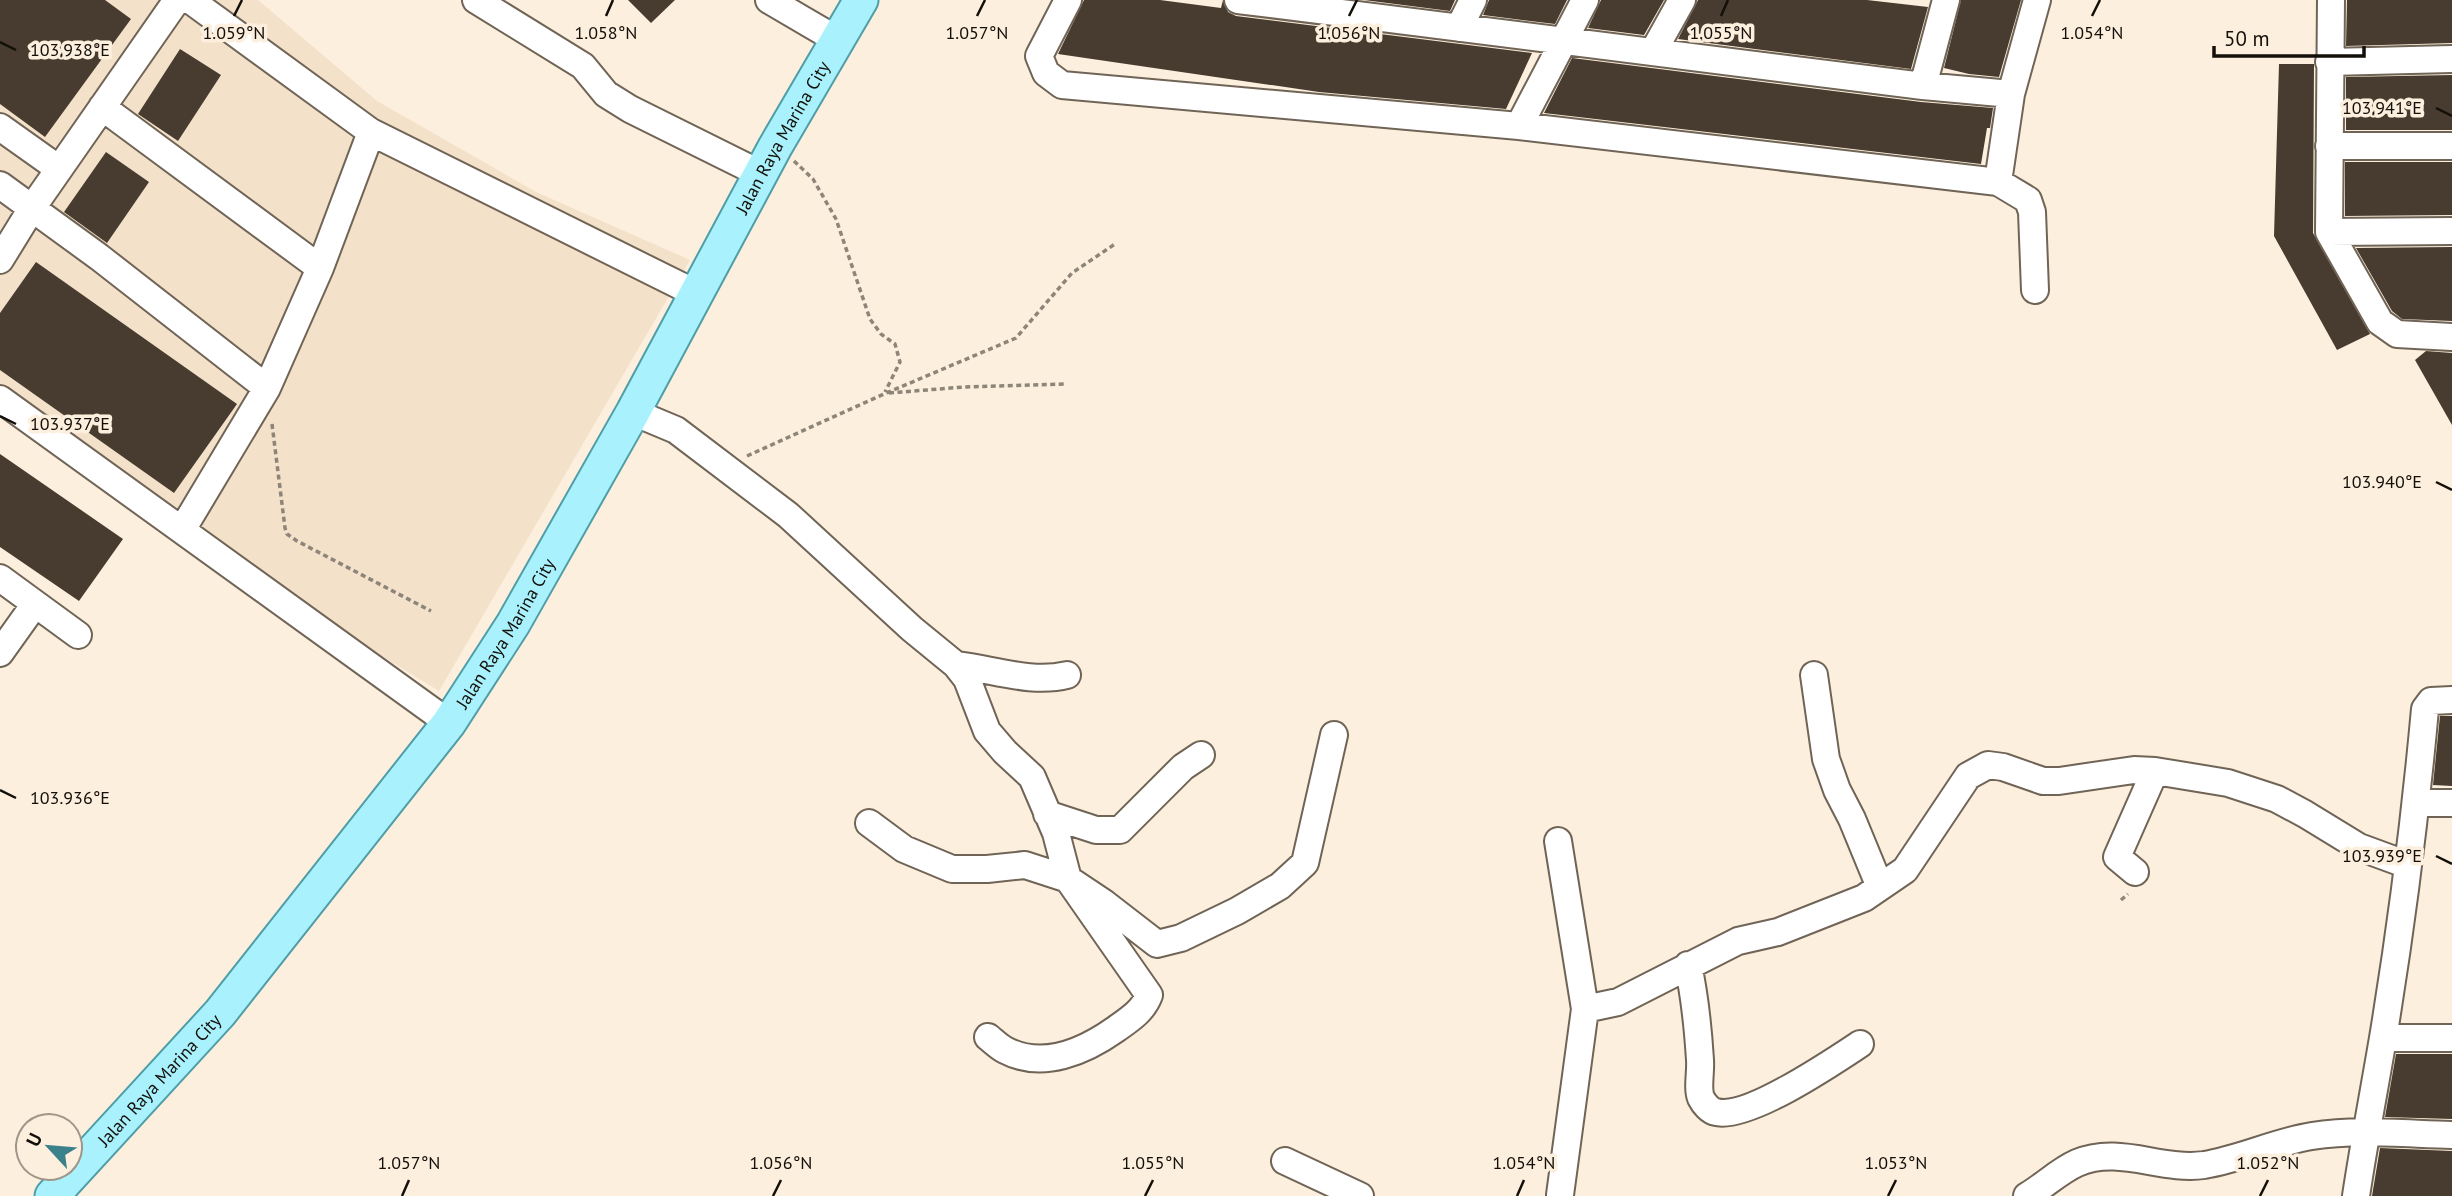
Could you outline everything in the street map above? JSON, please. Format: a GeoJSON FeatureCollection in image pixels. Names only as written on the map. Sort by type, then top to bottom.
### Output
{"type":"FeatureCollection","features":[{"type":"Feature","properties":{"kind":"main road","name":"Jalan Raya Marina City"},"geometry":{"type":"LineString","coordinates":[[52,1196],[220,1013],[449,723],[513,624],[633,412],[768,161],[861,0]]}},
{"type":"Feature","properties":{"kind":"street"},"geometry":{"type":"LineString","coordinates":[[0,260],[32,208],[177,0]]}},
{"type":"Feature","properties":{"kind":"street"},"geometry":{"type":"LineString","coordinates":[[190,0],[370,132],[697,293]]}},
{"type":"Feature","properties":{"kind":"street"},"geometry":{"type":"LineString","coordinates":[[476,0],[583,66],[606,94],[631,109],[768,161]]}},
{"type":"Feature","properties":{"kind":"street"},"geometry":{"type":"LineString","coordinates":[[769,0],[839,41]]}},
{"type":"Feature","properties":{"kind":"street"},"geometry":{"type":"LineString","coordinates":[[1068,0],[1039,56],[1046,73],[1062,85],[1518,126],[1998,182],[2028,200],[2032,212],[2035,290]]}},
{"type":"Feature","properties":{"kind":"street"},"geometry":{"type":"LineString","coordinates":[[1238,0],[1372,8],[1460,28],[1923,86],[2011,94]]}},
{"type":"Feature","properties":{"kind":"street"},"geometry":{"type":"LineString","coordinates":[[1460,28],[1473,0]]}},
{"type":"Feature","properties":{"kind":"street"},"geometry":{"type":"LineString","coordinates":[[1518,126],[1585,0]]}},
{"type":"Feature","properties":{"kind":"street"},"geometry":{"type":"LineString","coordinates":[[1653,52],[1682,0]]}},
{"type":"Feature","properties":{"kind":"street"},"geometry":{"type":"LineString","coordinates":[[1923,86],[1944,0]]}},
{"type":"Feature","properties":{"kind":"street"},"geometry":{"type":"LineString","coordinates":[[1998,182],[2011,94],[2037,0]]}},
{"type":"Feature","properties":{"kind":"street"},"geometry":{"type":"LineString","coordinates":[[2330,0],[2329,232],[2380,322],[2397,334],[2452,337]]}},
{"type":"Feature","properties":{"kind":"street"},"geometry":{"type":"LineString","coordinates":[[2329,62],[2452,59]]}},
{"type":"Feature","properties":{"kind":"street"},"geometry":{"type":"LineString","coordinates":[[102,107],[320,268]]}},
{"type":"Feature","properties":{"kind":"street"},"geometry":{"type":"LineString","coordinates":[[0,127],[59,169]]}},
{"type":"Feature","properties":{"kind":"street"},"geometry":{"type":"LineString","coordinates":[[182,530],[267,388],[320,268],[370,132]]}},
{"type":"Feature","properties":{"kind":"street"},"geometry":{"type":"LineString","coordinates":[[2329,146],[2452,146]]}},
{"type":"Feature","properties":{"kind":"street"},"geometry":{"type":"LineString","coordinates":[[0,185],[99,257],[267,388]]}},
{"type":"Feature","properties":{"kind":"street"},"geometry":{"type":"LineString","coordinates":[[2329,232],[2452,231]]}},
{"type":"Feature","properties":{"kind":"street"},"geometry":{"type":"LineString","coordinates":[[0,399],[449,723]]}},
{"type":"Feature","properties":{"kind":"street"},"geometry":{"type":"LineString","coordinates":[[633,412],[676,430],[788,515],[956,666],[967,680],[987,731],[1032,777],[1056,833],[1068,879],[1149,995],[1144,1007],[1096,1043],[1070,1055],[1035,1059],[1005,1051],[988,1037]]}},
{"type":"Feature","properties":{"kind":"street"},"geometry":{"type":"LineString","coordinates":[[0,578],[78,635]]}},
{"type":"Feature","properties":{"kind":"street"},"geometry":{"type":"LineString","coordinates":[[0,653],[35,604]]}},
{"type":"Feature","properties":{"kind":"street"},"geometry":{"type":"LineString","coordinates":[[956,666],[983,668],[1034,679],[1067,675]]}},
{"type":"Feature","properties":{"kind":"street"},"geometry":{"type":"LineString","coordinates":[[1814,675],[1826,759],[1880,887]]}},
{"type":"Feature","properties":{"kind":"street"},"geometry":{"type":"LineString","coordinates":[[2356,1196],[2383,1038],[2408,864],[2425,709],[2431,701],[2452,700]]}},
{"type":"Feature","properties":{"kind":"street"},"geometry":{"type":"LineString","coordinates":[[869,823],[904,849],[952,869],[1026,865],[1068,879],[1157,944],[1181,938],[1237,911],[1280,886],[1305,863],[1334,735]]}},
{"type":"Feature","properties":{"kind":"street"},"geometry":{"type":"LineString","coordinates":[[1047,814],[1096,830],[1120,830],[1183,767],[1201,755]]}},
{"type":"Feature","properties":{"kind":"street"},"geometry":{"type":"LineString","coordinates":[[1585,1009],[1618,1002],[1688,964],[1738,941],[1778,932],[1864,898],[1905,870],[1968,776],[1976,769],[1988,765],[2003,767],[2043,781],[2134,770],[2155,771],[2246,788],[2305,814],[2359,847],[2408,864]]}},
{"type":"Feature","properties":{"kind":"street"},"geometry":{"type":"LineString","coordinates":[[2135,872],[2117,857],[2155,771]]}},
{"type":"Feature","properties":{"kind":"street"},"geometry":{"type":"LineString","coordinates":[[2416,803],[2452,803]]}},
{"type":"Feature","properties":{"kind":"street"},"geometry":{"type":"LineString","coordinates":[[1554,1196],[1585,1009],[1558,841]]}},
{"type":"Feature","properties":{"kind":"street"},"geometry":{"type":"LineString","coordinates":[[1688,964],[1696,1003],[1701,1074],[1699,1092],[1702,1100],[1717,1113],[1739,1110],[1800,1084],[1860,1044]]}},
{"type":"Feature","properties":{"kind":"street"},"geometry":{"type":"LineString","coordinates":[[2383,1038],[2452,1038]]}},
{"type":"Feature","properties":{"kind":"street"},"geometry":{"type":"LineString","coordinates":[[2028,1196],[2078,1163],[2116,1155],[2179,1166],[2201,1166],[2236,1159],[2270,1146],[2313,1136],[2365,1133],[2452,1135]]}},
{"type":"Feature","properties":{"kind":"street"},"geometry":{"type":"LineString","coordinates":[[1285,1161],[1360,1196]]}},
{"type":"Feature","properties":{"kind":"path"},"geometry":{"type":"LineString","coordinates":[[768,161],[813,179],[836,219],[870,320],[881,334],[895,344],[900,362],[884,394]]}},
{"type":"Feature","properties":{"kind":"path"},"geometry":{"type":"LineString","coordinates":[[725,466],[1016,338],[1072,273],[1115,244]]}},
{"type":"Feature","properties":{"kind":"path"},"geometry":{"type":"LineString","coordinates":[[884,394],[964,387],[1067,384]]}},
{"type":"Feature","properties":{"kind":"path"},"geometry":{"type":"LineString","coordinates":[[267,388],[287,534],[431,611]]}},
{"type":"Feature","properties":{"kind":"shaded area"},"geometry":{"type":"Polygon","coordinates":[[[0,0],[258,0],[377,101],[536,192],[690,260],[439,691],[224,560],[0,402],[0,0]]]}},
{"type":"Feature","properties":{"kind":"building"},"geometry":{"type":"Polygon","coordinates":[[[0,0],[105,0],[131,19],[45,137],[0,104],[0,0]]]}},
{"type":"Feature","properties":{"kind":"building"},"geometry":{"type":"Polygon","coordinates":[[[628,0],[675,0],[651,23],[628,0]]]}},
{"type":"Feature","properties":{"kind":"building"},"geometry":{"type":"Polygon","coordinates":[[[1084,0],[1160,0],[1221,8],[1223,0],[1228,12],[1236,16],[1532,53],[1506,109],[1319,92],[1058,54],[1084,0]]]}},
{"type":"Feature","properties":{"kind":"building"},"geometry":{"type":"Polygon","coordinates":[[[1364,0],[1455,0],[1450,11],[1364,0]]]}},
{"type":"Feature","properties":{"kind":"building"},"geometry":{"type":"Polygon","coordinates":[[[1489,0],[1567,0],[1555,24],[1483,15],[1489,0]]]}},
{"type":"Feature","properties":{"kind":"building"},"geometry":{"type":"Polygon","coordinates":[[[1601,0],[1664,0],[1644,35],[1588,28],[1601,0]]]}},
{"type":"Feature","properties":{"kind":"building"},"geometry":{"type":"Polygon","coordinates":[[[1698,0],[1867,0],[1928,7],[1911,69],[1678,39],[1698,0]]]}},
{"type":"Feature","properties":{"kind":"building"},"geometry":{"type":"Polygon","coordinates":[[[1961,0],[2021,0],[1999,77],[1944,68],[1961,0]]]}},
{"type":"Feature","properties":{"kind":"building"},"geometry":{"type":"Polygon","coordinates":[[[2347,0],[2452,0],[2452,43],[2346,46],[2347,0]]]}},
{"type":"Feature","properties":{"kind":"building"},"geometry":{"type":"Polygon","coordinates":[[[180,49],[221,75],[178,141],[138,114],[180,49]]]}},
{"type":"Feature","properties":{"kind":"building"},"geometry":{"type":"Polygon","coordinates":[[[1572,58],[1921,102],[1993,108],[1981,164],[1544,113],[1572,58]]]}},
{"type":"Feature","properties":{"kind":"building"},"geometry":{"type":"Polygon","coordinates":[[[2279,64],[2314,64],[2313,233],[2370,334],[2337,350],[2274,236],[2279,64]]]}},
{"type":"Feature","properties":{"kind":"building"},"geometry":{"type":"Polygon","coordinates":[[[2452,75],[2452,130],[2346,130],[2346,77],[2452,75]]]}},
{"type":"Feature","properties":{"kind":"building"},"geometry":{"type":"Polygon","coordinates":[[[106,152],[149,182],[107,243],[64,212],[106,152]]]}},
{"type":"Feature","properties":{"kind":"building"},"geometry":{"type":"Polygon","coordinates":[[[2345,162],[2452,162],[2452,215],[2345,216],[2345,162]]]}},
{"type":"Feature","properties":{"kind":"building"},"geometry":{"type":"Polygon","coordinates":[[[2452,247],[2452,321],[2402,319],[2392,311],[2356,248],[2452,247]]]}},
{"type":"Feature","properties":{"kind":"building"},"geometry":{"type":"Polygon","coordinates":[[[36,262],[237,404],[174,493],[0,370],[0,313],[36,262]]]}},
{"type":"Feature","properties":{"kind":"building"},"geometry":{"type":"Polygon","coordinates":[[[2426,351],[2452,353],[2452,425],[2415,360],[2426,351]]]}},
{"type":"Feature","properties":{"kind":"building"},"geometry":{"type":"Polygon","coordinates":[[[0,454],[123,539],[79,601],[0,547],[0,454]]]}},
{"type":"Feature","properties":{"kind":"building"},"geometry":{"type":"Polygon","coordinates":[[[2440,716],[2452,716],[2452,786],[2433,785],[2440,716]]]}},
{"type":"Feature","properties":{"kind":"building"},"geometry":{"type":"Polygon","coordinates":[[[2396,1054],[2452,1054],[2452,1119],[2385,1117],[2396,1054]]]}},
{"type":"Feature","properties":{"kind":"building"},"geometry":{"type":"Polygon","coordinates":[[[2380,1148],[2452,1151],[2452,1196],[2372,1196],[2380,1148]]]}}]}
